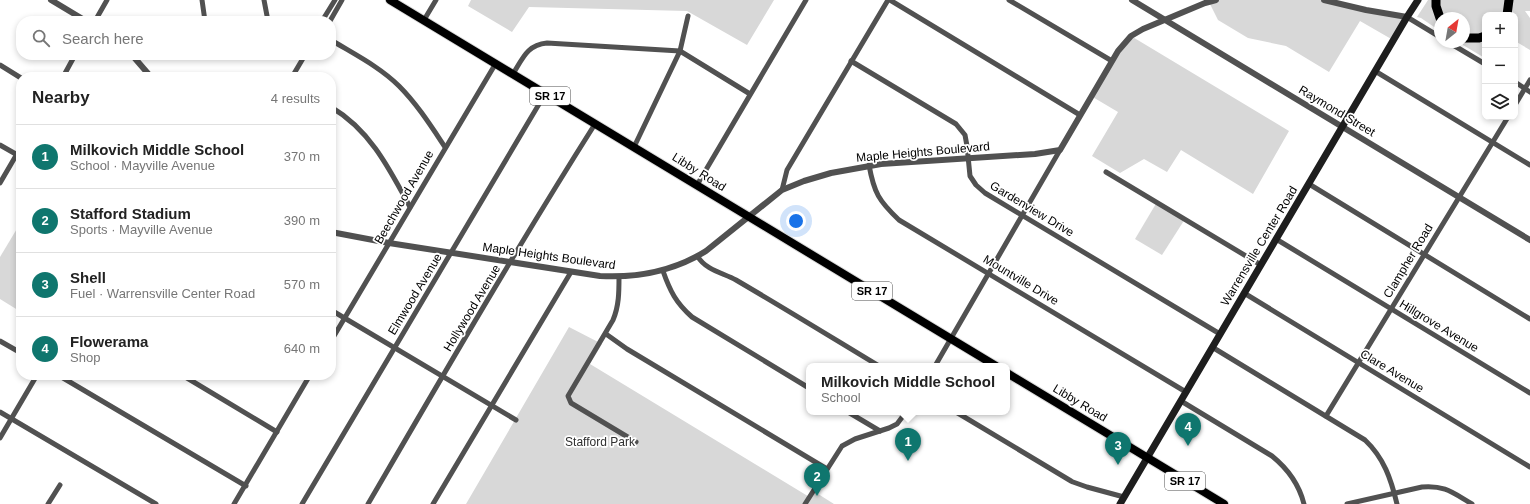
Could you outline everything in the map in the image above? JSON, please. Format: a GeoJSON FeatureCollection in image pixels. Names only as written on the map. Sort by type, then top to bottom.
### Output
{"type":"FeatureCollection","features":[{"type":"Feature","properties":{"kind":"highway"},"geometry":{"type":"LineString","coordinates":[[1436,0],[1438,12]]}},
{"type":"Feature","properties":{"kind":"highway"},"geometry":{"type":"LineString","coordinates":[[1507,12],[1509,0]]}},
{"type":"Feature","properties":{"kind":"highway"},"geometry":{"type":"LineString","coordinates":[[1470,38],[1482,37]]}},
{"type":"Feature","properties":{"kind":"main road","name":"Libby Road"},"geometry":{"type":"LineString","coordinates":[[390,0],[991,363]]}},
{"type":"Feature","properties":{"kind":"main road","name":"Warrensville Center Road"},"geometry":{"type":"LineString","coordinates":[[1120,504],[1418,0]]}},
{"type":"Feature","properties":{"kind":"main road","name":"Libby Road"},"geometry":{"type":"LineString","coordinates":[[1010,375],[1224,504]]}},
{"type":"Feature","properties":{"kind":"street"},"geometry":{"type":"LineString","coordinates":[[51,0],[78,16]]}},
{"type":"Feature","properties":{"kind":"street"},"geometry":{"type":"LineString","coordinates":[[98,16],[107,0]]}},
{"type":"Feature","properties":{"kind":"street"},"geometry":{"type":"LineString","coordinates":[[202,0],[204,16]]}},
{"type":"Feature","properties":{"kind":"street"},"geometry":{"type":"LineString","coordinates":[[264,0],[267,16]]}},
{"type":"Feature","properties":{"kind":"street"},"geometry":{"type":"LineString","coordinates":[[325,16],[335,0]]}},
{"type":"Feature","properties":{"kind":"street"},"geometry":{"type":"LineString","coordinates":[[333,16],[342,0]]}},
{"type":"Feature","properties":{"kind":"street"},"geometry":{"type":"LineString","coordinates":[[424,20],[436,0]]}},
{"type":"Feature","properties":{"kind":"street"},"geometry":{"type":"LineString","coordinates":[[698,185],[806,0]]}},
{"type":"Feature","properties":{"kind":"street"},"geometry":{"type":"LineString","coordinates":[[782,190],[787,170],[851,61],[889,0],[1080,115]]}},
{"type":"Feature","properties":{"kind":"street"},"geometry":{"type":"LineString","coordinates":[[1009,0],[1112,61]]}},
{"type":"Feature","properties":{"kind":"street","name":"Raymond Street"},"geometry":{"type":"LineString","coordinates":[[1132,0],[1530,240]]}},
{"type":"Feature","properties":{"kind":"street"},"geometry":{"type":"LineString","coordinates":[[937,363],[988,272],[1118,51],[1131,36],[1144,29],[1204,1],[1216,0]]}},
{"type":"Feature","properties":{"kind":"street"},"geometry":{"type":"LineString","coordinates":[[1324,0],[1366,10],[1407,17],[1434,33]]}},
{"type":"Feature","properties":{"kind":"street"},"geometry":{"type":"LineString","coordinates":[[634,147],[680,51],[688,16]]}},
{"type":"Feature","properties":{"kind":"street"},"geometry":{"type":"LineString","coordinates":[[336,43],[385,74],[398,85],[411,98],[445,147]]}},
{"type":"Feature","properties":{"kind":"street"},"geometry":{"type":"LineString","coordinates":[[514,74],[529,50],[537,44],[547,43],[680,51],[750,94]]}},
{"type":"Feature","properties":{"kind":"street"},"geometry":{"type":"LineString","coordinates":[[1458,48],[1482,62]]}},
{"type":"Feature","properties":{"kind":"street"},"geometry":{"type":"LineString","coordinates":[[66,72],[72,60]]}},
{"type":"Feature","properties":{"kind":"street"},"geometry":{"type":"LineString","coordinates":[[136,60],[147,72]]}},
{"type":"Feature","properties":{"kind":"street"},"geometry":{"type":"LineString","coordinates":[[295,72],[302,60]]}},
{"type":"Feature","properties":{"kind":"street","name":"Gardenview Drive"},"geometry":{"type":"LineString","coordinates":[[851,61],[956,124],[965,135],[970,176],[976,185],[985,193],[1220,334]]}},
{"type":"Feature","properties":{"kind":"street","name":"Beechwood Avenue"},"geometry":{"type":"LineString","coordinates":[[336,332],[496,63]]}},
{"type":"Feature","properties":{"kind":"street"},"geometry":{"type":"LineString","coordinates":[[0,65],[16,75]]}},
{"type":"Feature","properties":{"kind":"street"},"geometry":{"type":"LineString","coordinates":[[1375,71],[1530,165]]}},
{"type":"Feature","properties":{"kind":"street"},"geometry":{"type":"LineString","coordinates":[[1518,102],[1528,90],[1530,80]]}},
{"type":"Feature","properties":{"kind":"street"},"geometry":{"type":"LineString","coordinates":[[1518,84],[1528,90]]}},
{"type":"Feature","properties":{"kind":"street","name":"Elmwood Avenue"},"geometry":{"type":"LineString","coordinates":[[302,504],[545,94]]}},
{"type":"Feature","properties":{"kind":"street"},"geometry":{"type":"LineString","coordinates":[[336,110],[343,114],[367,136],[387,164],[410,207]]}},
{"type":"Feature","properties":{"kind":"street","name":"Clampher Road"},"geometry":{"type":"LineString","coordinates":[[1326,416],[1506,120]]}},
{"type":"Feature","properties":{"kind":"street","name":"Hollywood Avenue"},"geometry":{"type":"LineString","coordinates":[[368,504],[564,173],[595,124]]}},
{"type":"Feature","properties":{"kind":"street"},"geometry":{"type":"LineString","coordinates":[[0,145],[16,154]]}},
{"type":"Feature","properties":{"kind":"street","name":"Maple Heights Boulevard"},"geometry":{"type":"LineString","coordinates":[[336,233],[570,272],[619,277],[663,271],[698,256],[732,232],[782,190],[804,181],[832,173],[870,166],[1035,154],[1060,150]]}},
{"type":"Feature","properties":{"kind":"street"},"geometry":{"type":"LineString","coordinates":[[0,183],[16,160]]}},
{"type":"Feature","properties":{"kind":"street","name":"Mountville Drive"},"geometry":{"type":"LineString","coordinates":[[870,166],[873,183],[878,196],[884,205],[899,220],[1186,392]]}},
{"type":"Feature","properties":{"kind":"street"},"geometry":{"type":"LineString","coordinates":[[1106,172],[1261,265]]}},
{"type":"Feature","properties":{"kind":"street"},"geometry":{"type":"LineString","coordinates":[[1309,184],[1530,319]]}},
{"type":"Feature","properties":{"kind":"street","name":"Hillgrove Avenue"},"geometry":{"type":"LineString","coordinates":[[1276,240],[1530,393]]}},
{"type":"Feature","properties":{"kind":"street"},"geometry":{"type":"LineString","coordinates":[[698,256],[706,266],[734,279],[874,363]]}},
{"type":"Feature","properties":{"kind":"street"},"geometry":{"type":"LineString","coordinates":[[663,271],[677,303],[692,317],[806,386]]}},
{"type":"Feature","properties":{"kind":"street"},"geometry":{"type":"LineString","coordinates":[[433,504],[570,272]]}},
{"type":"Feature","properties":{"kind":"street"},"geometry":{"type":"LineString","coordinates":[[619,277],[617,311],[606,334],[568,396],[571,403],[636,442]]}},
{"type":"Feature","properties":{"kind":"street","name":"Clare Avenue"},"geometry":{"type":"LineString","coordinates":[[1244,293],[1530,467]]}},
{"type":"Feature","properties":{"kind":"street"},"geometry":{"type":"LineString","coordinates":[[336,313],[516,420]]}},
{"type":"Feature","properties":{"kind":"street"},"geometry":{"type":"LineString","coordinates":[[606,334],[627,349],[826,469]]}},
{"type":"Feature","properties":{"kind":"street"},"geometry":{"type":"LineString","coordinates":[[0,341],[16,350]]}},
{"type":"Feature","properties":{"kind":"street"},"geometry":{"type":"LineString","coordinates":[[1212,347],[1359,436],[1372,447],[1387,469],[1397,504]]}},
{"type":"Feature","properties":{"kind":"street"},"geometry":{"type":"LineString","coordinates":[[0,438],[34,380]]}},
{"type":"Feature","properties":{"kind":"street"},"geometry":{"type":"LineString","coordinates":[[66,380],[246,486]]}},
{"type":"Feature","properties":{"kind":"street"},"geometry":{"type":"LineString","coordinates":[[190,380],[277,432]]}},
{"type":"Feature","properties":{"kind":"street"},"geometry":{"type":"LineString","coordinates":[[234,504],[307,380]]}},
{"type":"Feature","properties":{"kind":"street"},"geometry":{"type":"LineString","coordinates":[[1181,401],[1272,456],[1293,477],[1300,489],[1304,504]]}},
{"type":"Feature","properties":{"kind":"street"},"geometry":{"type":"LineString","coordinates":[[0,412],[156,504]]}},
{"type":"Feature","properties":{"kind":"street"},"geometry":{"type":"LineString","coordinates":[[853,415],[880,431]]}},
{"type":"Feature","properties":{"kind":"street"},"geometry":{"type":"LineString","coordinates":[[805,504],[837,452],[846,444],[897,424],[904,415]]}},
{"type":"Feature","properties":{"kind":"street"},"geometry":{"type":"LineString","coordinates":[[961,415],[1072,482],[1124,497]]}},
{"type":"Feature","properties":{"kind":"street"},"geometry":{"type":"LineString","coordinates":[[48,504],[60,485]]}},
{"type":"Feature","properties":{"kind":"street"},"geometry":{"type":"LineString","coordinates":[[1347,504],[1422,487],[1433,486],[1444,488],[1472,504]]}},
{"type":"Feature","properties":{"kind":"green space"},"geometry":{"type":"Polygon","coordinates":[[[471,0],[774,0],[747,45],[687,11],[529,7],[512,32],[468,6],[471,0]]]}},
{"type":"Feature","properties":{"kind":"green space"},"geometry":{"type":"Polygon","coordinates":[[[1216,0],[1324,0],[1407,17],[1393,40],[1360,21],[1329,72],[1286,46],[1248,38],[1218,20],[1209,2],[1216,0]]]}},
{"type":"Feature","properties":{"kind":"green space"},"geometry":{"type":"Polygon","coordinates":[[[1428,0],[1434,0],[1437,12],[1434,12],[1434,27],[1417,17],[1428,0]]]}},
{"type":"Feature","properties":{"kind":"green space"},"geometry":{"type":"Polygon","coordinates":[[[1438,0],[1506,0],[1504,12],[1482,12],[1482,33],[1475,35],[1470,35],[1470,12],[1441,12],[1438,0]]]}},
{"type":"Feature","properties":{"kind":"green space"},"geometry":{"type":"Polygon","coordinates":[[[1512,0],[1530,0],[1530,11],[1525,11],[1530,18],[1530,50],[1518,43],[1518,12],[1510,12],[1512,0]]]}},
{"type":"Feature","properties":{"kind":"green space"},"geometry":{"type":"Polygon","coordinates":[[[1131,36],[1289,131],[1253,194],[1181,150],[1167,172],[1144,159],[1120,173],[1092,156],[1118,112],[1091,96],[1131,36]]]}},
{"type":"Feature","properties":{"kind":"green space"},"geometry":{"type":"Polygon","coordinates":[[[1482,40],[1482,56],[1468,48],[1470,48],[1470,41],[1482,40]]]}},
{"type":"Feature","properties":{"kind":"green space"},"geometry":{"type":"Polygon","coordinates":[[[1157,202],[1185,219],[1162,255],[1135,239],[1157,202]]]}},
{"type":"Feature","properties":{"kind":"green space"},"geometry":{"type":"Polygon","coordinates":[[[16,230],[16,309],[0,299],[0,257],[16,230]]]}},
{"type":"Feature","properties":{"kind":"green space","name":"Stafford Park"},"geometry":{"type":"Polygon","coordinates":[[[569,327],[602,344],[590,364],[811,498],[815,492],[834,504],[466,504],[569,327]]]}},
{"type":"Feature","properties":{"kind":"place","name":"Flowerama"},"geometry":{"type":"Point","coordinates":[1188,446]}},
{"type":"Feature","properties":{"kind":"place","name":"Milkovich Middle School"},"geometry":{"type":"Point","coordinates":[908,461]}},
{"type":"Feature","properties":{"kind":"place","name":"Shell"},"geometry":{"type":"Point","coordinates":[1118,465]}},
{"type":"Feature","properties":{"kind":"place","name":"Stafford Stadium"},"geometry":{"type":"Point","coordinates":[817,496]}}]}
